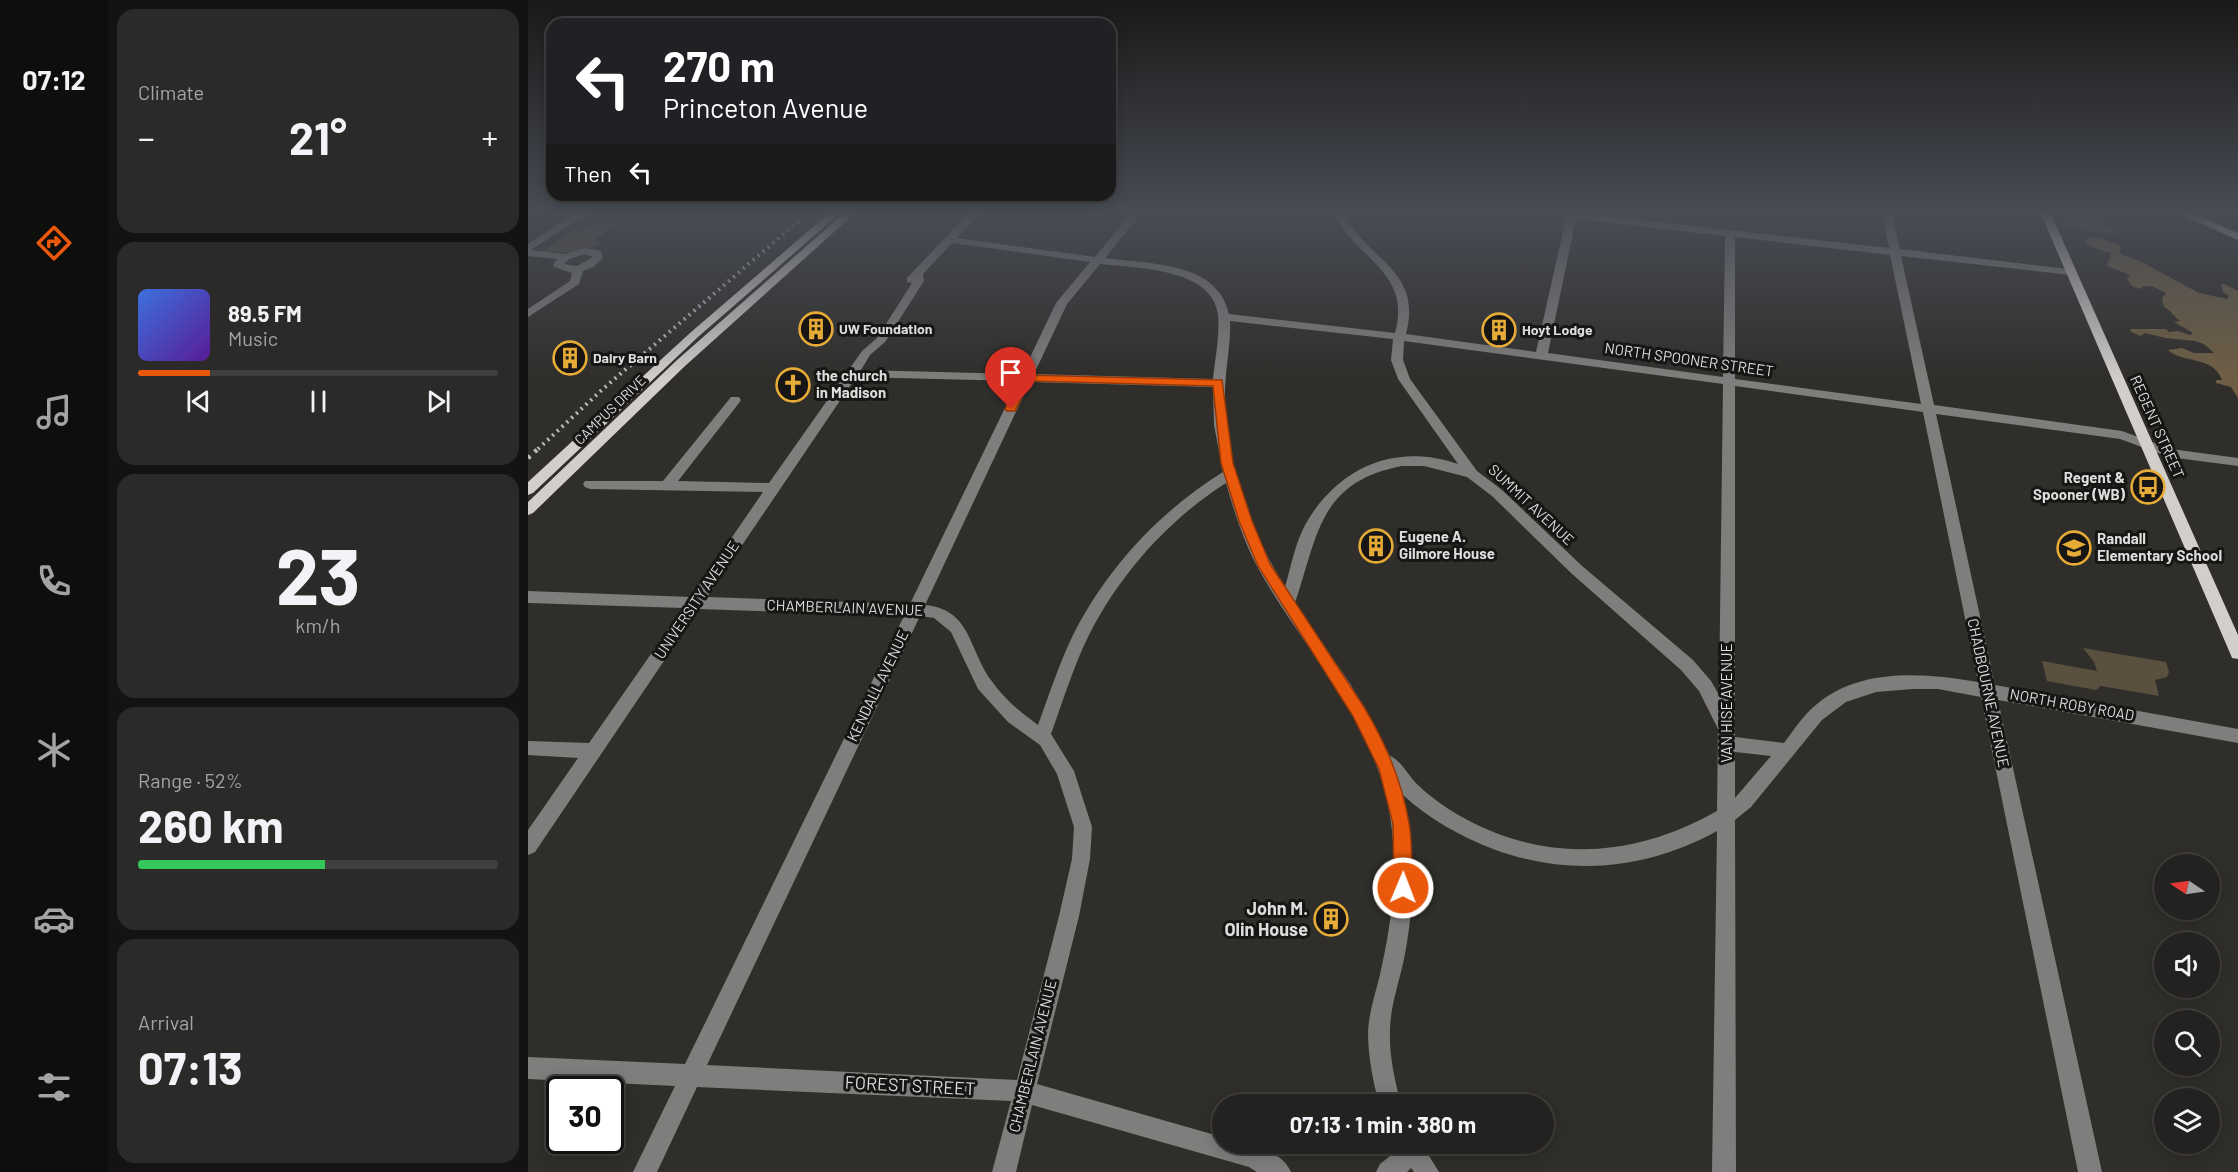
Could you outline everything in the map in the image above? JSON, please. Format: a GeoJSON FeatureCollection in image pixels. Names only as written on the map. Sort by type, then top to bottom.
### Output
{"type":"FeatureCollection","features":[{"type":"Feature","properties":{"kind":"main road","name":"CAMPUS DRIVE"},"geometry":{"type":"LineString","coordinates":[[528,490],[680,349],[772,269]]}},
{"type":"Feature","properties":{"kind":"main road","name":"CAMPUS DRIVE"},"geometry":{"type":"LineString","coordinates":[[528,510],[681,363],[787,269]]}},
{"type":"Feature","properties":{"kind":"main road","name":"REGENT STREET"},"geometry":{"type":"LineString","coordinates":[[2070,269],[2238,653]]}},
{"type":"Feature","properties":{"kind":"street"},"geometry":{"type":"LineString","coordinates":[[528,314],[575,282],[578,269]]}},
{"type":"Feature","properties":{"kind":"street","name":"UNIVERSITY AVENUE"},"geometry":{"type":"LineString","coordinates":[[528,846],[852,373],[866,353],[881,340],[919,281],[918,274],[922,269]]}},
{"type":"Feature","properties":{"kind":"street","name":"KENDALL AVENUE"},"geometry":{"type":"LineString","coordinates":[[645,1172],[1062,303],[1090,269]]}},
{"type":"Feature","properties":{"kind":"street"},"geometry":{"type":"LineString","coordinates":[[1163,269],[1203,280],[1217,296],[1225,317],[1218,383],[1221,418],[1230,474],[1246,521],[1264,566],[1377,745],[1394,790],[1401,824],[1403,906],[1379,1029],[1389,1094]]}},
{"type":"Feature","properties":{"kind":"street","name":"SUMMIT AVENUE"},"geometry":{"type":"LineString","coordinates":[[1387,269],[1398,283],[1405,310],[1396,357],[1404,379],[1472,474],[1497,493],[1576,570],[1687,665],[1705,686],[1717,706],[1727,737]]}},
{"type":"Feature","properties":{"kind":"street"},"geometry":{"type":"LineString","coordinates":[[1541,357],[1560,269]]}},
{"type":"Feature","properties":{"kind":"street","name":"VAN HISE AVENUE"},"geometry":{"type":"LineString","coordinates":[[1724,1172],[1730,269]]}},
{"type":"Feature","properties":{"kind":"street","name":"CHADBOURNE AVENUE"},"geometry":{"type":"LineString","coordinates":[[1899,269],[2090,1172]]}},
{"type":"Feature","properties":{"kind":"street"},"geometry":{"type":"LineString","coordinates":[[2042,269],[2071,272]]}},
{"type":"Feature","properties":{"kind":"street","name":"NORTH SPOONER STREET"},"geometry":{"type":"LineString","coordinates":[[1225,317],[1401,338],[2122,435],[2169,453],[2238,462]]}},
{"type":"Feature","properties":{"kind":"street"},"geometry":{"type":"LineString","coordinates":[[852,373],[1218,383]]}},
{"type":"Feature","properties":{"kind":"street"},"geometry":{"type":"LineString","coordinates":[[666,487],[735,400]]}},
{"type":"Feature","properties":{"kind":"street"},"geometry":{"type":"LineString","coordinates":[[1288,602],[1306,540],[1316,519],[1334,495],[1356,478],[1388,464],[1417,459],[1445,463],[1472,474]]}},
{"type":"Feature","properties":{"kind":"street"},"geometry":{"type":"LineString","coordinates":[[1042,736],[1082,635],[1117,577],[1176,512],[1196,495],[1230,474]]}},
{"type":"Feature","properties":{"kind":"street"},"geometry":{"type":"LineString","coordinates":[[590,483],[666,487],[773,488]]}},
{"type":"Feature","properties":{"kind":"street","name":"CHAMBERLAIN AVENUE"},"geometry":{"type":"LineString","coordinates":[[528,597],[914,610],[938,612],[957,628],[984,684],[1014,717],[1042,736],[1065,771],[1083,827],[1081,860],[1069,916],[1004,1172]]}},
{"type":"Feature","properties":{"kind":"street","name":"NORTH ROBY ROAD"},"geometry":{"type":"LineString","coordinates":[[1377,745],[1392,768],[1417,796],[1449,819],[1487,838],[1522,850],[1561,858],[1594,859],[1638,855],[1692,835],[1726,816],[1744,802],[1761,779],[1788,751],[1804,726],[1822,709],[1862,688],[1892,682],[1938,682],[2238,736]]}},
{"type":"Feature","properties":{"kind":"street"},"geometry":{"type":"LineString","coordinates":[[1727,737],[1788,751]]}},
{"type":"Feature","properties":{"kind":"street"},"geometry":{"type":"LineString","coordinates":[[528,748],[594,751]]}},
{"type":"Feature","properties":{"kind":"street","name":"FOREST STREET"},"geometry":{"type":"LineString","coordinates":[[528,1068],[1023,1091],[1254,1157],[1279,1172]]}},
{"type":"Feature","properties":{"kind":"street"},"geometry":{"type":"LineString","coordinates":[[1388,1172],[1405,1154]]}},
{"type":"Feature","properties":{"kind":"street"},"geometry":{"type":"LineString","coordinates":[[1415,1154],[1427,1172]]}},
{"type":"Feature","properties":{"kind":"shaded area"},"geometry":{"type":"Polygon","coordinates":[[[2114,269],[2154,269],[2199,293],[2227,299],[2229,296],[2223,292],[2221,285],[2224,284],[2238,291],[2238,398],[2231,387],[2216,383],[2216,380],[2222,380],[2212,367],[2168,350],[2182,348],[2194,353],[2214,353],[2204,344],[2145,333],[2141,336],[2131,332],[2130,329],[2166,329],[2169,332],[2178,331],[2190,335],[2193,333],[2174,322],[2180,321],[2164,307],[2162,298],[2166,293],[2152,286],[2141,287],[2143,289],[2133,287],[2127,279],[2130,275],[2114,269]]]}},
{"type":"Feature","properties":{"kind":"shaded area"},"geometry":{"type":"Polygon","coordinates":[[[2083,648],[2166,662],[2169,672],[2167,677],[2155,680],[2159,696],[2101,686],[2096,690],[2047,681],[2042,661],[2097,671],[2094,662],[2083,648]]]}},
{"type":"Feature","properties":{"kind":"railway"},"geometry":{"type":"LineString","coordinates":[[538,449],[604,388],[743,269]]}},
{"type":"Feature","properties":{"kind":"railway"},"geometry":{"type":"LineString","coordinates":[[528,458],[539,448]]}},
{"type":"Feature","properties":{"kind":"place","name":"UW Foundation"},"geometry":{"type":"Point","coordinates":[816,329]}},
{"type":"Feature","properties":{"kind":"place","name":"Hoyt Lodge"},"geometry":{"type":"Point","coordinates":[1499,330]}},
{"type":"Feature","properties":{"kind":"place","name":"Dairy Barn"},"geometry":{"type":"Point","coordinates":[570,358]}},
{"type":"Feature","properties":{"kind":"place","name":"the church in Madison"},"geometry":{"type":"Point","coordinates":[793,385]}},
{"type":"Feature","properties":{"kind":"place","name":"Regent & Spooner (WB)"},"geometry":{"type":"Point","coordinates":[2148,487]}},
{"type":"Feature","properties":{"kind":"place","name":"Eugene A. Gilmore House"},"geometry":{"type":"Point","coordinates":[1376,546]}},
{"type":"Feature","properties":{"kind":"place","name":"Randall Elementary School"},"geometry":{"type":"Point","coordinates":[2074,548]}},
{"type":"Feature","properties":{"kind":"place","name":"John M. Olin House"},"geometry":{"type":"Point","coordinates":[1331,919]}},
{"type":"Feature","properties":{"kind":"route"},"geometry":{"type":"LineString","coordinates":[[1011,409],[1026,378],[1218,383],[1227,463],[1236,495],[1264,566],[1371,732],[1387,769],[1401,824],[1403,888]]}}]}
